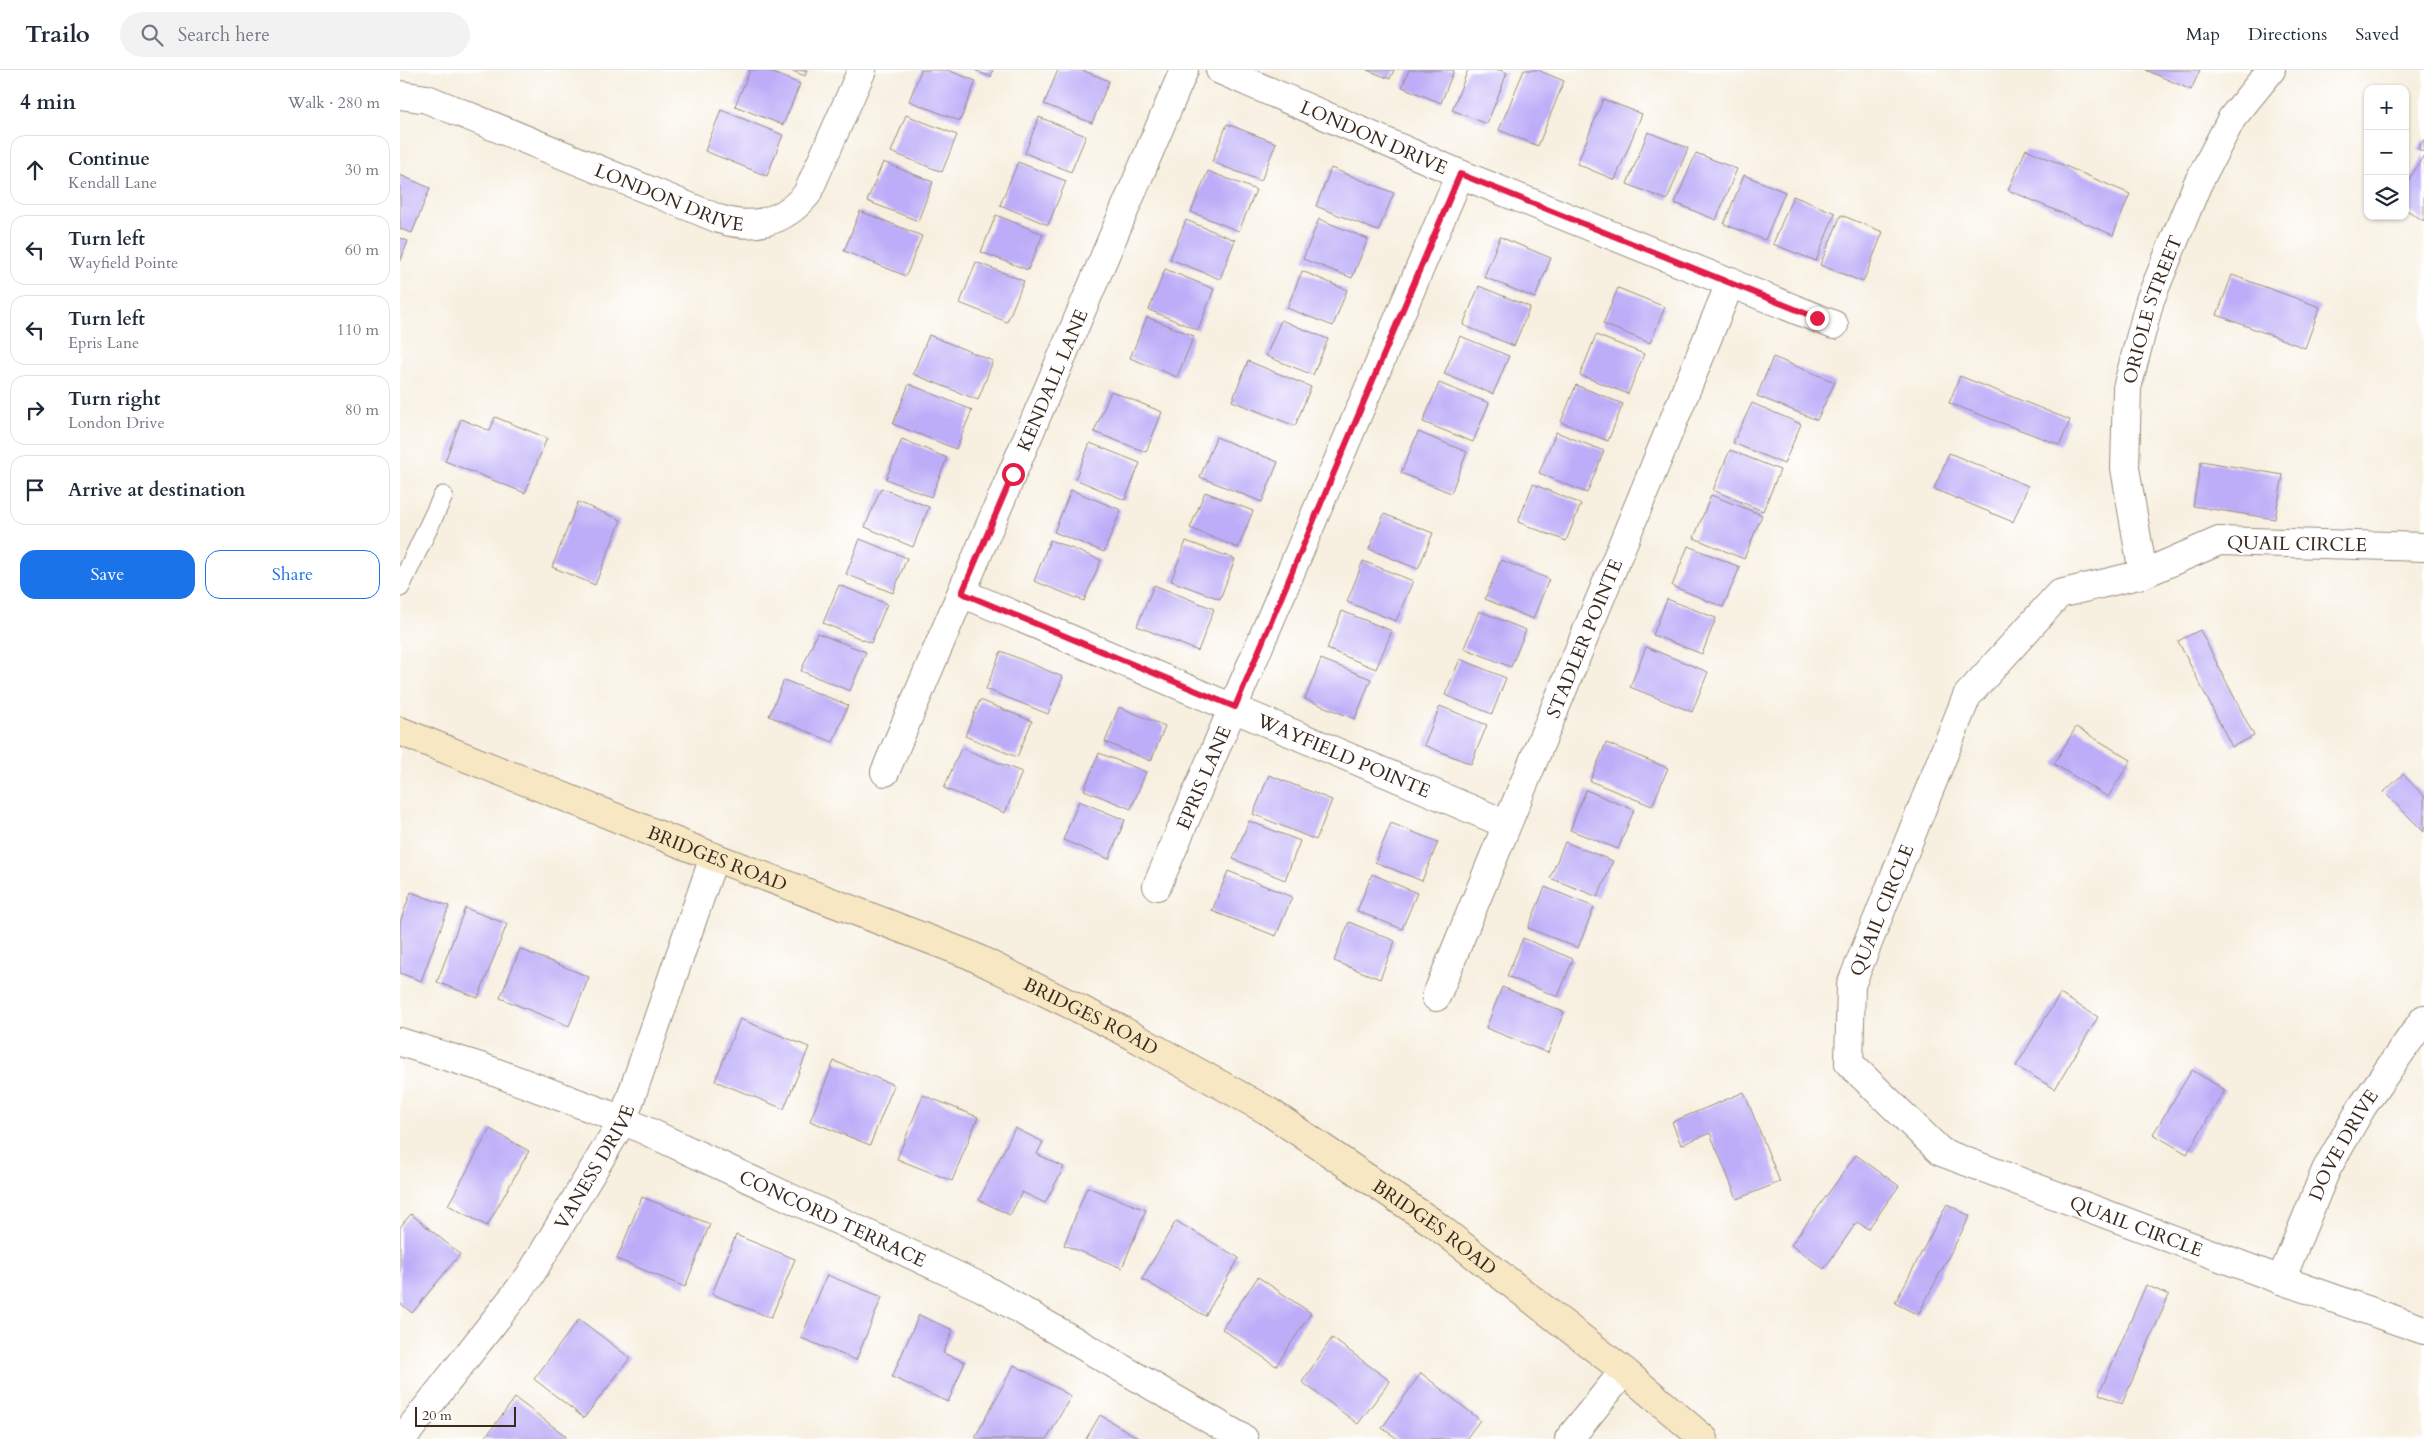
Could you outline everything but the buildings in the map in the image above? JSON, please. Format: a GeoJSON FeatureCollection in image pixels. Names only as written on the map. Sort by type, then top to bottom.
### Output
{"type":"FeatureCollection","features":[{"type":"Feature","properties":{"kind":"street","name":"LONDON DRIVE"},"geometry":{"type":"LineString","coordinates":[[400,96],[427,99],[719,219],[735,224],[753,224],[768,222],[795,208],[807,194],[862,70]]}},
{"type":"Feature","properties":{"kind":"street","name":"KENDALL LANE"},"geometry":{"type":"LineString","coordinates":[[885,772],[1184,70]]}},
{"type":"Feature","properties":{"kind":"street","name":"LONDON DRIVE"},"geometry":{"type":"LineString","coordinates":[[1220,70],[1460,174],[1731,281],[1834,325]]}},
{"type":"Feature","properties":{"kind":"street","name":"ORIOLE STREET"},"geometry":{"type":"LineString","coordinates":[[2143,574],[2125,468],[2127,388],[2150,300],[2197,185],[2232,118],[2271,70]]}},
{"type":"Feature","properties":{"kind":"street","name":"EPRIS LANE"},"geometry":{"type":"LineString","coordinates":[[1157,886],[1235,707],[1460,174]]}},
{"type":"Feature","properties":{"kind":"street","name":"STADLER POINTE"},"geometry":{"type":"LineString","coordinates":[[1436,997],[1731,281]]}},
{"type":"Feature","properties":{"kind":"street","name":"QUAIL CIRCLE"},"geometry":{"type":"LineString","coordinates":[[2424,546],[2219,541],[2143,574],[2059,594],[1967,696],[1851,985],[1849,1063],[1941,1152],[2281,1280],[2424,1330]]}},
{"type":"Feature","properties":{"kind":"street","name":"WAYFIELD POINTE"},"geometry":{"type":"LineString","coordinates":[[962,593],[1235,707],[1506,824]]}},
{"type":"Feature","properties":{"kind":"street","name":"BRIDGES ROAD"},"geometry":{"type":"LineString","coordinates":[[400,731],[714,857],[970,955],[1120,1029],[1268,1111],[1432,1222],[1624,1371],[1704,1439]]}},
{"type":"Feature","properties":{"kind":"street","name":"VANESS DRIVE"},"geometry":{"type":"LineString","coordinates":[[402,1439],[529,1277],[622,1120],[714,857]]}},
{"type":"Feature","properties":{"kind":"street","name":"DOVE DRIVE"},"geometry":{"type":"LineString","coordinates":[[2281,1280],[2326,1170],[2362,1108],[2424,1019]]}},
{"type":"Feature","properties":{"kind":"street","name":"CONCORD TERRACE"},"geometry":{"type":"LineString","coordinates":[[400,1042],[484,1068],[622,1120],[983,1288],[1244,1439]]}},
{"type":"Feature","properties":{"kind":"street"},"geometry":{"type":"LineString","coordinates":[[1569,1439],[1624,1371]]}},
{"type":"Feature","properties":{"kind":"lane"},"geometry":{"type":"LineString","coordinates":[[400,587],[443,496]]}},
{"type":"Feature","properties":{"kind":"route"},"geometry":{"type":"LineString","coordinates":[[1013,474],[962,593],[1235,707],[1460,174],[1731,281],[1817,318]]}}]}
